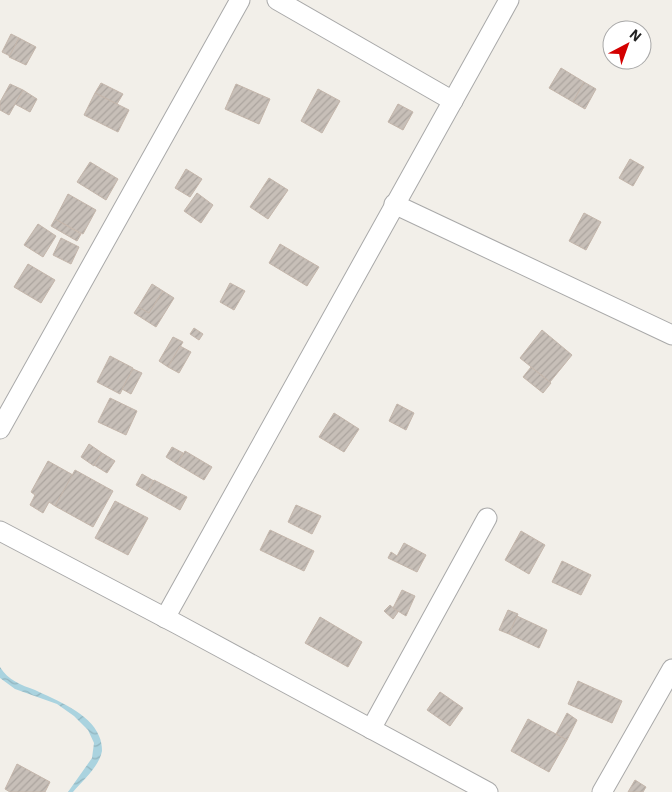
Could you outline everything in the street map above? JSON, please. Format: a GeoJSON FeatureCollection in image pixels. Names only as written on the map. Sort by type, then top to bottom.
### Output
{"type":"FeatureCollection","features":[{"type":"Feature","properties":{"kind":"street"},"geometry":{"type":"LineString","coordinates":[[0,429],[240,0]]}},
{"type":"Feature","properties":{"kind":"street"},"geometry":{"type":"LineString","coordinates":[[278,0],[453,101]]}},
{"type":"Feature","properties":{"kind":"street"},"geometry":{"type":"LineString","coordinates":[[165,618],[509,0]]}},
{"type":"Feature","properties":{"kind":"street"},"geometry":{"type":"LineString","coordinates":[[394,204],[672,335]]}},
{"type":"Feature","properties":{"kind":"street"},"geometry":{"type":"LineString","coordinates":[[371,729],[487,518]]}},
{"type":"Feature","properties":{"kind":"street"},"geometry":{"type":"LineString","coordinates":[[0,531],[488,792]]}},
{"type":"Feature","properties":{"kind":"street"},"geometry":{"type":"LineString","coordinates":[[602,792],[672,670]]}},
{"type":"Feature","properties":{"kind":"water"},"geometry":{"type":"Polygon","coordinates":[[[0,667],[15,682],[72,708],[95,728],[101,743],[102,751],[100,757],[94,768],[73,792],[68,792],[92,758],[94,743],[88,730],[74,716],[57,704],[15,689],[0,678],[0,667]]]}},
{"type":"Feature","properties":{"kind":"building"},"geometry":{"type":"Polygon","coordinates":[[[11,34],[19,38],[10,56],[2,52],[11,34]]]}},
{"type":"Feature","properties":{"kind":"building"},"geometry":{"type":"Polygon","coordinates":[[[19,38],[36,47],[26,65],[9,57],[19,38]]]}},
{"type":"Feature","properties":{"kind":"building"},"geometry":{"type":"Polygon","coordinates":[[[561,68],[584,82],[573,102],[549,88],[561,68]]]}},
{"type":"Feature","properties":{"kind":"building"},"geometry":{"type":"Polygon","coordinates":[[[584,82],[596,89],[585,109],[573,102],[584,82]]]}},
{"type":"Feature","properties":{"kind":"building"},"geometry":{"type":"Polygon","coordinates":[[[101,83],[123,94],[117,104],[95,93],[101,83]]]}},
{"type":"Feature","properties":{"kind":"building"},"geometry":{"type":"Polygon","coordinates":[[[10,84],[23,90],[9,115],[0,110],[0,102],[10,84]]]}},
{"type":"Feature","properties":{"kind":"building"},"geometry":{"type":"Polygon","coordinates":[[[236,84],[270,99],[259,124],[225,109],[236,84]]]}},
{"type":"Feature","properties":{"kind":"building"},"geometry":{"type":"Polygon","coordinates":[[[318,89],[340,101],[322,133],[301,121],[318,89]]]}},
{"type":"Feature","properties":{"kind":"building"},"geometry":{"type":"Polygon","coordinates":[[[23,90],[37,99],[30,112],[15,104],[23,90]]]}},
{"type":"Feature","properties":{"kind":"building"},"geometry":{"type":"Polygon","coordinates":[[[95,93],[129,110],[118,132],[84,115],[95,93]]]}},
{"type":"Feature","properties":{"kind":"building"},"geometry":{"type":"Polygon","coordinates":[[[398,104],[413,112],[403,130],[388,122],[398,104]]]}},
{"type":"Feature","properties":{"kind":"building"},"geometry":{"type":"Polygon","coordinates":[[[630,159],[644,167],[633,186],[619,178],[630,159]]]}},
{"type":"Feature","properties":{"kind":"building"},"geometry":{"type":"Polygon","coordinates":[[[90,162],[118,179],[106,200],[77,182],[90,162]]]}},
{"type":"Feature","properties":{"kind":"building"},"geometry":{"type":"Polygon","coordinates":[[[186,169],[202,179],[190,197],[175,188],[186,169]]]}},
{"type":"Feature","properties":{"kind":"building"},"geometry":{"type":"Polygon","coordinates":[[[269,178],[288,190],[268,219],[250,207],[269,178]]]}},
{"type":"Feature","properties":{"kind":"building"},"geometry":{"type":"Polygon","coordinates":[[[197,193],[213,205],[201,223],[184,211],[197,193]]]}},
{"type":"Feature","properties":{"kind":"building"},"geometry":{"type":"Polygon","coordinates":[[[68,194],[96,210],[83,234],[55,219],[68,194]]]}},
{"type":"Feature","properties":{"kind":"building"},"geometry":{"type":"Polygon","coordinates":[[[584,213],[601,222],[586,250],[569,241],[584,213]]]}},
{"type":"Feature","properties":{"kind":"building"},"geometry":{"type":"Polygon","coordinates":[[[55,219],[81,234],[77,241],[51,226],[55,219]]]}},
{"type":"Feature","properties":{"kind":"building"},"geometry":{"type":"Polygon","coordinates":[[[38,224],[56,236],[43,257],[24,245],[38,224]]]}},
{"type":"Feature","properties":{"kind":"building"},"geometry":{"type":"Polygon","coordinates":[[[61,238],[79,247],[71,264],[53,255],[61,238]]]}},
{"type":"Feature","properties":{"kind":"building"},"geometry":{"type":"Polygon","coordinates":[[[280,244],[319,267],[307,286],[269,263],[280,244]]]}},
{"type":"Feature","properties":{"kind":"building"},"geometry":{"type":"Polygon","coordinates":[[[28,264],[55,280],[41,303],[14,287],[28,264]]]}},
{"type":"Feature","properties":{"kind":"building"},"geometry":{"type":"Polygon","coordinates":[[[230,283],[245,291],[234,310],[220,302],[230,283]]]}},
{"type":"Feature","properties":{"kind":"building"},"geometry":{"type":"Polygon","coordinates":[[[152,284],[163,291],[149,313],[138,307],[152,284]]]}},
{"type":"Feature","properties":{"kind":"building"},"geometry":{"type":"Polygon","coordinates":[[[163,291],[174,298],[156,327],[134,313],[138,307],[149,313],[163,291]]]}},
{"type":"Feature","properties":{"kind":"building"},"geometry":{"type":"Polygon","coordinates":[[[194,328],[203,334],[199,340],[190,334],[194,328]]]}},
{"type":"Feature","properties":{"kind":"building"},"geometry":{"type":"Polygon","coordinates":[[[542,330],[572,355],[550,382],[520,358],[542,330]]]}},
{"type":"Feature","properties":{"kind":"building"},"geometry":{"type":"Polygon","coordinates":[[[173,337],[183,342],[168,367],[159,361],[173,337]]]}},
{"type":"Feature","properties":{"kind":"building"},"geometry":{"type":"Polygon","coordinates":[[[180,346],[191,352],[179,373],[168,367],[180,346]]]}},
{"type":"Feature","properties":{"kind":"building"},"geometry":{"type":"Polygon","coordinates":[[[110,356],[133,368],[120,394],[97,382],[110,356]]]}},
{"type":"Feature","properties":{"kind":"building"},"geometry":{"type":"Polygon","coordinates":[[[531,367],[551,383],[543,393],[523,377],[531,367]]]}},
{"type":"Feature","properties":{"kind":"building"},"geometry":{"type":"Polygon","coordinates":[[[133,369],[142,373],[131,394],[122,389],[133,369]]]}},
{"type":"Feature","properties":{"kind":"building"},"geometry":{"type":"Polygon","coordinates":[[[110,398],[137,411],[126,435],[98,422],[110,398]]]}},
{"type":"Feature","properties":{"kind":"building"},"geometry":{"type":"Polygon","coordinates":[[[397,404],[414,413],[406,430],[389,421],[397,404]]]}},
{"type":"Feature","properties":{"kind":"building"},"geometry":{"type":"Polygon","coordinates":[[[334,413],[359,429],[344,452],[319,437],[334,413]]]}},
{"type":"Feature","properties":{"kind":"building"},"geometry":{"type":"Polygon","coordinates":[[[89,444],[102,453],[94,466],[81,457],[89,444]]]}},
{"type":"Feature","properties":{"kind":"building"},"geometry":{"type":"Polygon","coordinates":[[[172,447],[183,453],[177,464],[166,457],[172,447]]]}},
{"type":"Feature","properties":{"kind":"building"},"geometry":{"type":"Polygon","coordinates":[[[185,451],[212,467],[204,480],[177,464],[185,451]]]}},
{"type":"Feature","properties":{"kind":"building"},"geometry":{"type":"Polygon","coordinates":[[[102,453],[115,461],[107,473],[94,465],[102,453]]]}},
{"type":"Feature","properties":{"kind":"building"},"geometry":{"type":"Polygon","coordinates":[[[48,461],[73,475],[55,506],[49,502],[43,513],[30,505],[35,495],[31,492],[48,461]]]}},
{"type":"Feature","properties":{"kind":"building"},"geometry":{"type":"Polygon","coordinates":[[[75,470],[113,491],[93,527],[55,506],[75,470]]]}},
{"type":"Feature","properties":{"kind":"building"},"geometry":{"type":"Polygon","coordinates":[[[142,474],[154,481],[148,492],[136,485],[142,474]]]}},
{"type":"Feature","properties":{"kind":"building"},"geometry":{"type":"Polygon","coordinates":[[[154,480],[187,497],[180,510],[148,492],[154,480]]]}},
{"type":"Feature","properties":{"kind":"building"},"geometry":{"type":"Polygon","coordinates":[[[115,501],[148,518],[128,555],[95,538],[115,501]]]}},
{"type":"Feature","properties":{"kind":"building"},"geometry":{"type":"Polygon","coordinates":[[[296,505],[321,516],[312,534],[288,522],[296,505]]]}},
{"type":"Feature","properties":{"kind":"building"},"geometry":{"type":"Polygon","coordinates":[[[270,530],[314,551],[304,571],[260,550],[270,530]]]}},
{"type":"Feature","properties":{"kind":"building"},"geometry":{"type":"Polygon","coordinates":[[[521,531],[545,545],[529,574],[505,560],[521,531]]]}},
{"type":"Feature","properties":{"kind":"building"},"geometry":{"type":"Polygon","coordinates":[[[404,543],[426,555],[417,572],[388,558],[391,552],[397,556],[404,543]]]}},
{"type":"Feature","properties":{"kind":"building"},"geometry":{"type":"Polygon","coordinates":[[[562,561],[591,575],[581,595],[552,582],[562,561]]]}},
{"type":"Feature","properties":{"kind":"building"},"geometry":{"type":"Polygon","coordinates":[[[402,590],[415,596],[406,616],[393,608],[402,590]]]}},
{"type":"Feature","properties":{"kind":"building"},"geometry":{"type":"Polygon","coordinates":[[[390,605],[398,612],[393,619],[384,611],[390,605]]]}},
{"type":"Feature","properties":{"kind":"building"},"geometry":{"type":"Polygon","coordinates":[[[508,610],[518,614],[509,634],[499,630],[508,610]]]}},
{"type":"Feature","properties":{"kind":"building"},"geometry":{"type":"Polygon","coordinates":[[[517,616],[547,630],[539,648],[509,634],[517,616]]]}},
{"type":"Feature","properties":{"kind":"building"},"geometry":{"type":"Polygon","coordinates":[[[320,617],[362,642],[348,667],[305,643],[320,617]]]}},
{"type":"Feature","properties":{"kind":"building"},"geometry":{"type":"Polygon","coordinates":[[[578,681],[622,701],[612,723],[568,704],[578,681]]]}},
{"type":"Feature","properties":{"kind":"building"},"geometry":{"type":"Polygon","coordinates":[[[440,692],[463,708],[450,726],[427,710],[440,692]]]}},
{"type":"Feature","properties":{"kind":"building"},"geometry":{"type":"Polygon","coordinates":[[[567,713],[577,720],[567,740],[556,734],[567,713]]]}},
{"type":"Feature","properties":{"kind":"building"},"geometry":{"type":"Polygon","coordinates":[[[528,719],[567,740],[549,772],[511,751],[528,719]]]}},
{"type":"Feature","properties":{"kind":"building"},"geometry":{"type":"Polygon","coordinates":[[[17,764],[50,782],[45,792],[10,792],[5,789],[17,764]]]}},
{"type":"Feature","properties":{"kind":"building"},"geometry":{"type":"Polygon","coordinates":[[[635,780],[646,787],[643,792],[628,792],[635,780]]]}}]}
